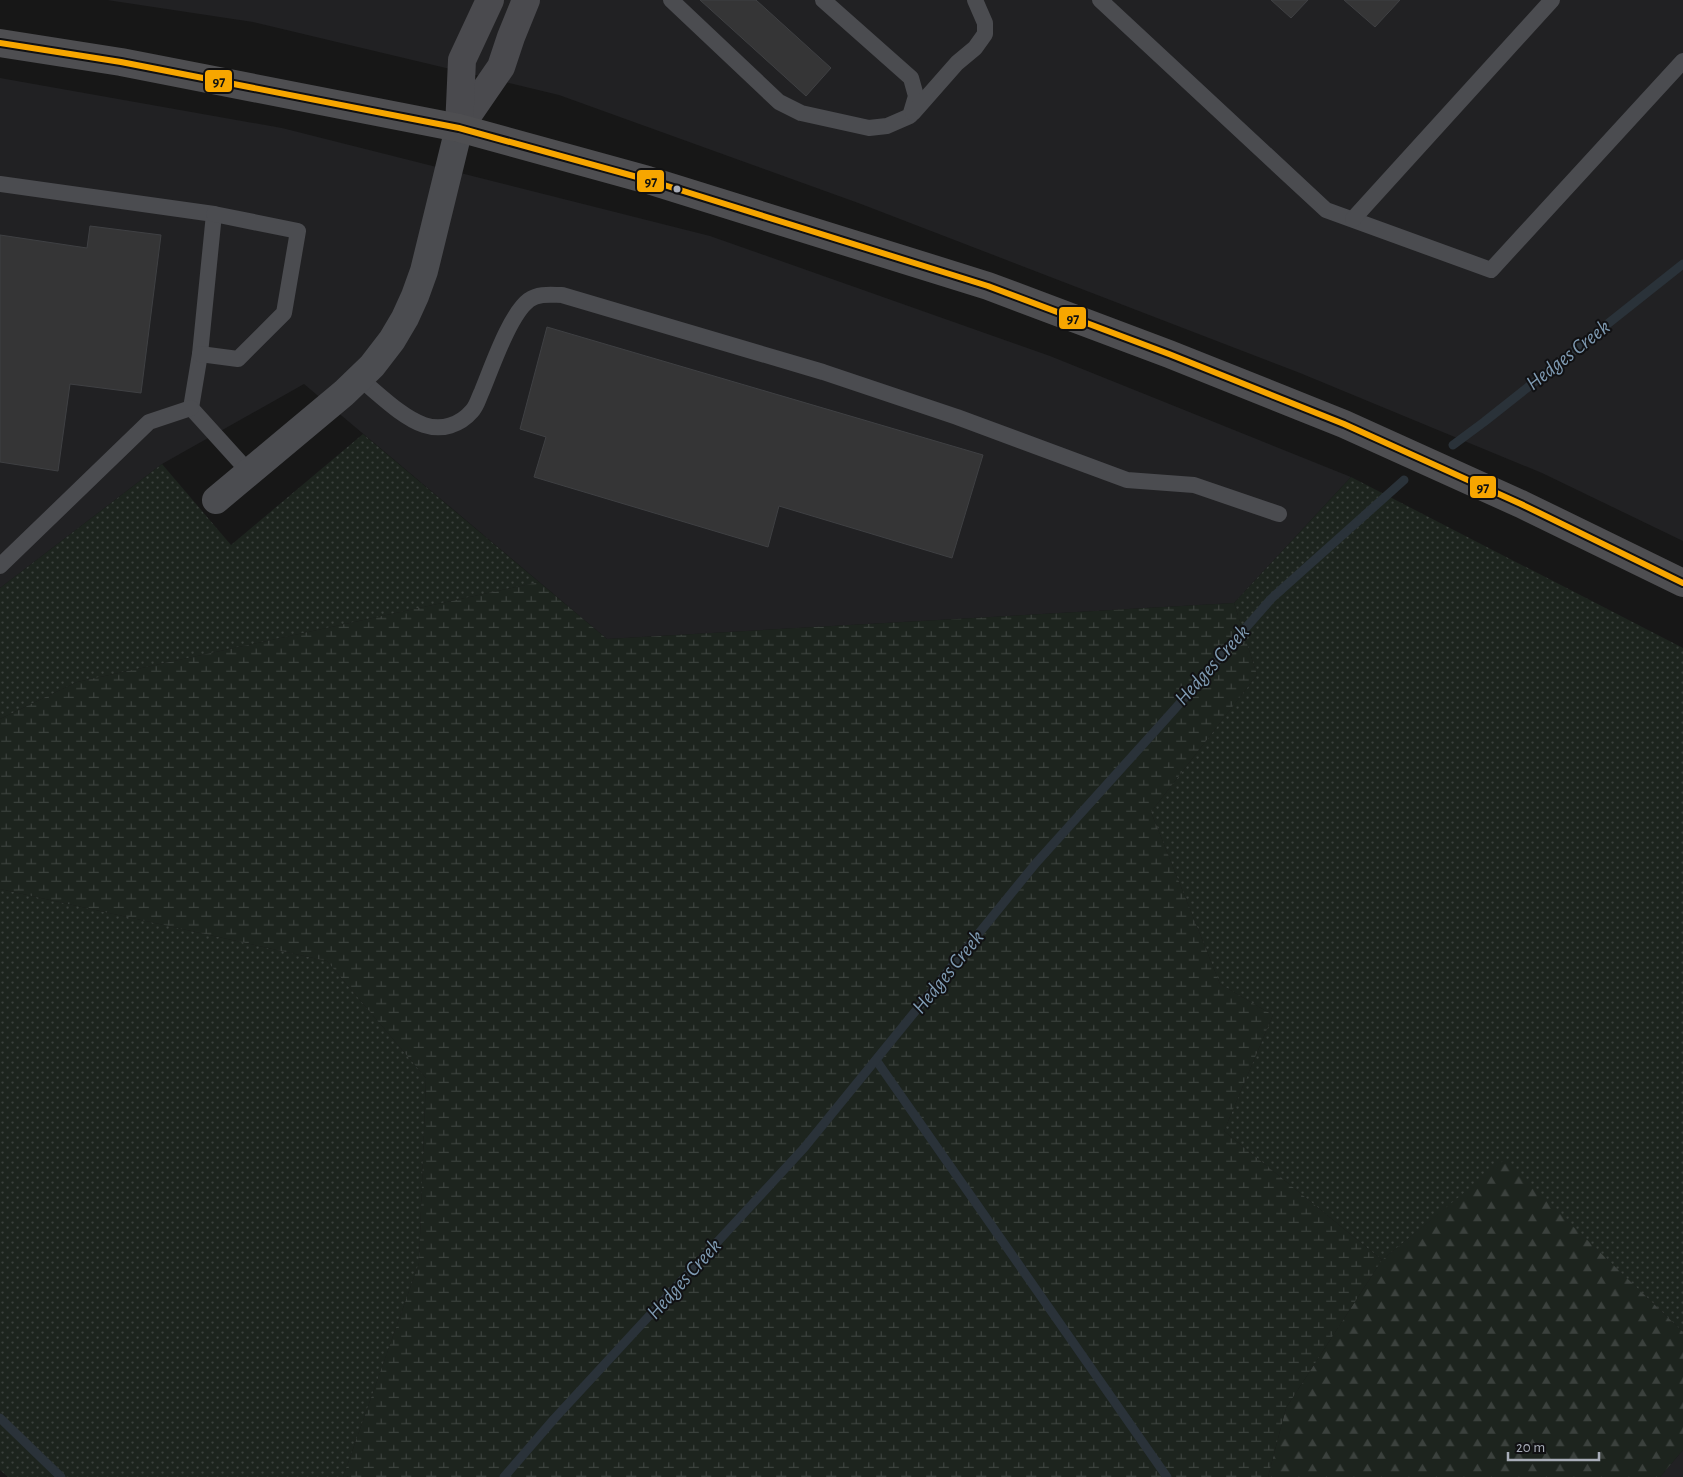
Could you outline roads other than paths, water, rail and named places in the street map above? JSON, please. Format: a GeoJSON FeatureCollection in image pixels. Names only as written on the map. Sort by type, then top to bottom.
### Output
{"type":"FeatureCollection","features":[{"type":"Feature","properties":{"kind":"highway"},"geometry":{"type":"LineString","coordinates":[[0,43],[121,62],[459,128],[648,180],[988,286],[1169,354],[1344,424],[1521,504],[1683,583]]}},
{"type":"Feature","properties":{"kind":"street"},"geometry":{"type":"LineString","coordinates":[[216,500],[372,366],[392,340],[405,318],[424,270],[459,128],[462,60],[490,0]]}},
{"type":"Feature","properties":{"kind":"street"},"geometry":{"type":"LineString","coordinates":[[459,128],[501,67],[526,0]]}},
{"type":"Feature","properties":{"kind":"lane"},"geometry":{"type":"LineString","coordinates":[[670,0],[779,102],[801,113],[869,128],[887,126],[910,116],[957,63],[975,48],[984,34],[985,23],[975,0]]}},
{"type":"Feature","properties":{"kind":"lane"},"geometry":{"type":"LineString","coordinates":[[823,0],[912,78],[916,96],[910,116]]}},
{"type":"Feature","properties":{"kind":"lane"},"geometry":{"type":"LineString","coordinates":[[1100,0],[1326,210],[1491,270],[1683,61]]}},
{"type":"Feature","properties":{"kind":"lane"},"geometry":{"type":"LineString","coordinates":[[1353,219],[1552,0]]}},
{"type":"Feature","properties":{"kind":"lane"},"geometry":{"type":"LineString","coordinates":[[0,184],[214,214],[298,231],[284,313],[238,359],[200,354]]}},
{"type":"Feature","properties":{"kind":"lane"},"geometry":{"type":"LineString","coordinates":[[191,408],[200,354],[214,214]]}},
{"type":"Feature","properties":{"kind":"lane"},"geometry":{"type":"LineString","coordinates":[[359,378],[411,419],[426,426],[442,428],[461,422],[474,410],[519,310],[530,299],[545,294],[562,295],[823,372],[958,417],[1128,480],[1194,485],[1279,514]]}},
{"type":"Feature","properties":{"kind":"lane"},"geometry":{"type":"LineString","coordinates":[[191,408],[249,472]]}},
{"type":"Feature","properties":{"kind":"lane"},"geometry":{"type":"LineString","coordinates":[[0,566],[149,422],[191,408]]}},
{"type":"Feature","properties":{"kind":"waterway","name":"Hedges Creek"},"geometry":{"type":"LineString","coordinates":[[1453,445],[1683,264]]}},
{"type":"Feature","properties":{"kind":"waterway","name":"Hedges Creek"},"geometry":{"type":"LineString","coordinates":[[504,1477],[554,1419],[804,1148],[1036,863],[1271,599],[1404,480]]}},
{"type":"Feature","properties":{"kind":"waterway"},"geometry":{"type":"LineString","coordinates":[[876,1060],[1167,1477]]}},
{"type":"Feature","properties":{"kind":"waterway","name":"Hedges Creek"},"geometry":{"type":"LineString","coordinates":[[0,1418],[61,1477]]}}]}
